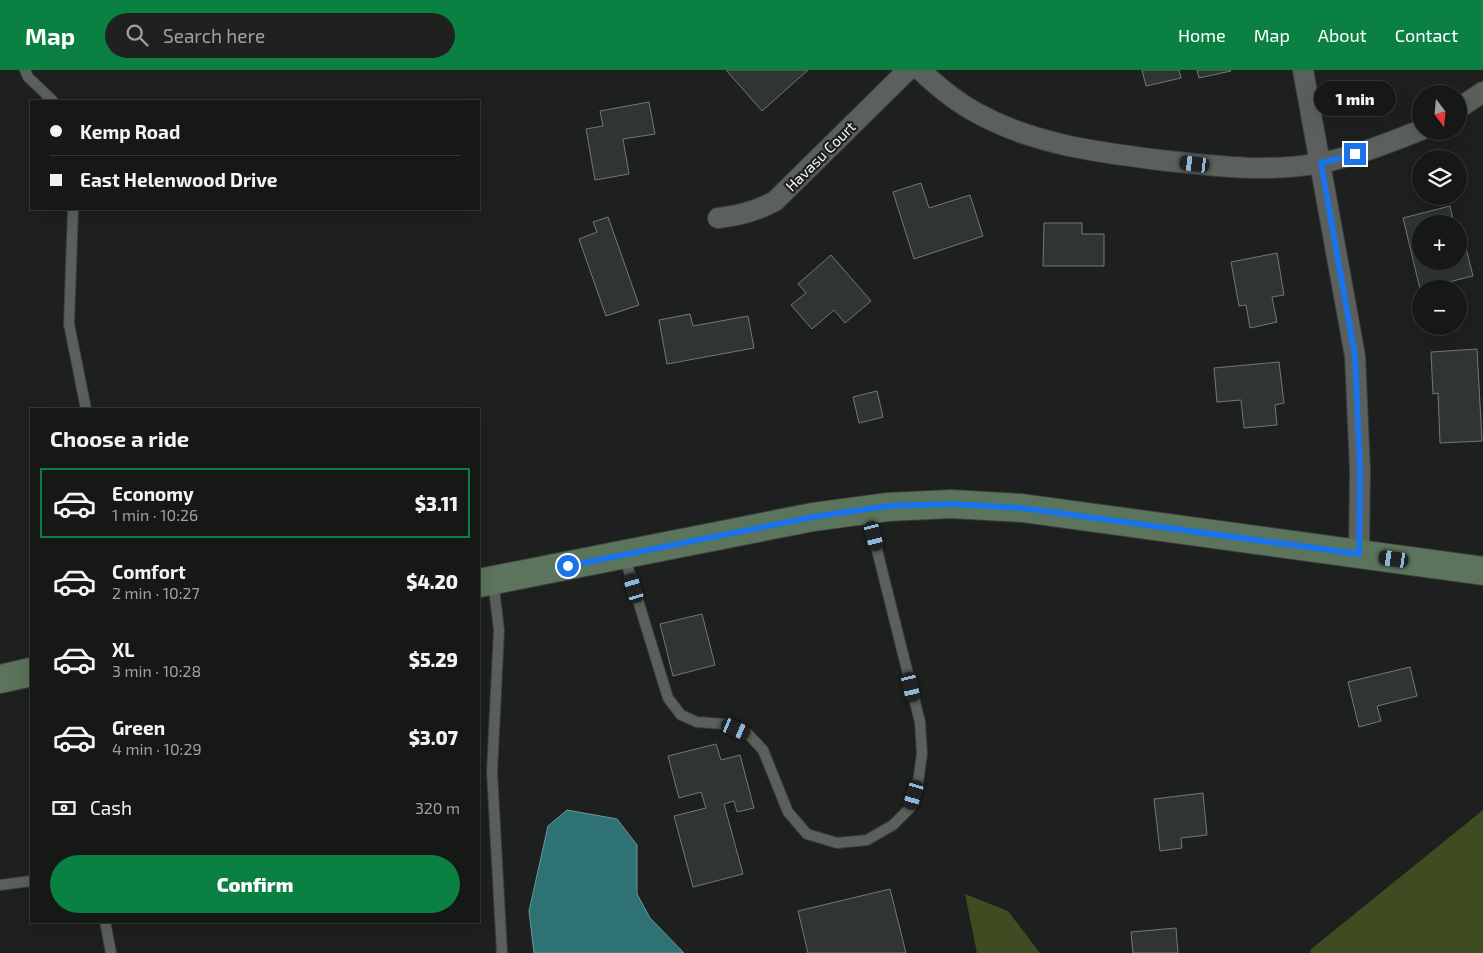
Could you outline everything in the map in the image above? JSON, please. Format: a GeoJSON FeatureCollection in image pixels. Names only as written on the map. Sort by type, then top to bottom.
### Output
{"type":"FeatureCollection","features":[{"type":"Feature","properties":{"kind":"main road"},"geometry":{"type":"LineString","coordinates":[[486,582],[813,517],[888,506],[951,504],[1022,508],[1483,571]]}},
{"type":"Feature","properties":{"kind":"main road"},"geometry":{"type":"LineString","coordinates":[[0,679],[30,672]]}},
{"type":"Feature","properties":{"kind":"street","name":"Havasu Court"},"geometry":{"type":"LineString","coordinates":[[718,218],[734,217],[763,208],[775,201],[908,70]]}},
{"type":"Feature","properties":{"kind":"street"},"geometry":{"type":"LineString","coordinates":[[920,70],[944,91],[976,113],[1019,132],[1064,146],[1098,152],[1234,169],[1280,168],[1321,163],[1373,150],[1412,134]]}},
{"type":"Feature","properties":{"kind":"street"},"geometry":{"type":"LineString","coordinates":[[1303,70],[1355,356],[1360,470],[1359,554]]}},
{"type":"Feature","properties":{"kind":"street"},"geometry":{"type":"LineString","coordinates":[[1468,102],[1483,92]]}},
{"type":"Feature","properties":{"kind":"lane"},"geometry":{"type":"LineString","coordinates":[[25,70],[28,77],[52,100]]}},
{"type":"Feature","properties":{"kind":"lane"},"geometry":{"type":"LineString","coordinates":[[72,210],[69,324],[86,408]]}},
{"type":"Feature","properties":{"kind":"lane"},"geometry":{"type":"LineString","coordinates":[[624,554],[668,698],[681,715],[697,722],[725,724],[748,734],[763,750],[788,812],[808,834],[837,843],[867,840],[893,825],[910,808],[918,782],[922,754],[920,722],[867,510]]}},
{"type":"Feature","properties":{"kind":"lane"},"geometry":{"type":"LineString","coordinates":[[486,582],[499,630],[492,772],[502,953]]}},
{"type":"Feature","properties":{"kind":"lane"},"geometry":{"type":"LineString","coordinates":[[0,885],[30,881]]}},
{"type":"Feature","properties":{"kind":"lane"},"geometry":{"type":"LineString","coordinates":[[105,923],[111,953]]}},
{"type":"Feature","properties":{"kind":"green space"},"geometry":{"type":"Polygon","coordinates":[[[1483,810],[1483,953],[1311,953],[1310,950],[1483,810]]]}},
{"type":"Feature","properties":{"kind":"green space"},"geometry":{"type":"Polygon","coordinates":[[[965,894],[1008,911],[1040,953],[977,953],[965,894]]]}},
{"type":"Feature","properties":{"kind":"water"},"geometry":{"type":"Polygon","coordinates":[[[567,810],[617,819],[637,845],[637,894],[650,918],[684,953],[534,953],[529,911],[548,826],[567,810]]]}},
{"type":"Feature","properties":{"kind":"building"},"geometry":{"type":"Polygon","coordinates":[[[726,70],[808,70],[762,111],[726,70]]]}},
{"type":"Feature","properties":{"kind":"building"},"geometry":{"type":"Polygon","coordinates":[[[1142,70],[1179,70],[1181,78],[1146,86],[1142,70]]]}},
{"type":"Feature","properties":{"kind":"building"},"geometry":{"type":"Polygon","coordinates":[[[1197,70],[1230,70],[1231,71],[1199,78],[1197,70]]]}},
{"type":"Feature","properties":{"kind":"building"},"geometry":{"type":"Polygon","coordinates":[[[649,102],[655,134],[623,139],[629,174],[595,180],[586,129],[603,126],[600,111],[649,102]]]}},
{"type":"Feature","properties":{"kind":"building"},"geometry":{"type":"Polygon","coordinates":[[[921,183],[929,208],[970,195],[983,236],[914,259],[893,192],[921,183]]]}},
{"type":"Feature","properties":{"kind":"building"},"geometry":{"type":"Polygon","coordinates":[[[1450,206],[1452,215],[1415,215],[1450,206]]]}},
{"type":"Feature","properties":{"kind":"building"},"geometry":{"type":"Polygon","coordinates":[[[1412,216],[1412,256],[1403,218],[1412,216]]]}},
{"type":"Feature","properties":{"kind":"building"},"geometry":{"type":"Polygon","coordinates":[[[608,217],[639,305],[606,316],[579,239],[597,232],[593,222],[608,217]]]}},
{"type":"Feature","properties":{"kind":"building"},"geometry":{"type":"Polygon","coordinates":[[[1044,223],[1082,223],[1082,234],[1104,234],[1104,266],[1043,266],[1044,223]]]}},
{"type":"Feature","properties":{"kind":"building"},"geometry":{"type":"Polygon","coordinates":[[[1467,252],[1473,276],[1457,280],[1418,280],[1415,270],[1467,270],[1467,252]]]}},
{"type":"Feature","properties":{"kind":"building"},"geometry":{"type":"Polygon","coordinates":[[[1277,253],[1284,295],[1272,297],[1277,322],[1250,328],[1246,305],[1239,306],[1231,262],[1277,253]]]}},
{"type":"Feature","properties":{"kind":"building"},"geometry":{"type":"Polygon","coordinates":[[[831,255],[871,301],[845,323],[834,310],[812,329],[791,305],[806,293],[798,284],[831,255]]]}},
{"type":"Feature","properties":{"kind":"building"},"geometry":{"type":"Polygon","coordinates":[[[690,314],[693,326],[748,316],[754,348],[667,364],[659,320],[690,314]]]}},
{"type":"Feature","properties":{"kind":"building"},"geometry":{"type":"Polygon","coordinates":[[[1477,349],[1482,441],[1440,443],[1438,393],[1433,394],[1431,352],[1477,349]]]}},
{"type":"Feature","properties":{"kind":"building"},"geometry":{"type":"Polygon","coordinates":[[[1279,362],[1284,403],[1275,405],[1277,425],[1244,428],[1241,400],[1217,402],[1214,368],[1279,362]]]}},
{"type":"Feature","properties":{"kind":"building"},"geometry":{"type":"Polygon","coordinates":[[[877,391],[883,417],[859,423],[853,397],[877,391]]]}},
{"type":"Feature","properties":{"kind":"building"},"geometry":{"type":"Polygon","coordinates":[[[702,614],[715,665],[673,676],[660,624],[702,614]]]}},
{"type":"Feature","properties":{"kind":"building"},"geometry":{"type":"Polygon","coordinates":[[[1410,667],[1417,696],[1377,706],[1381,721],[1359,727],[1348,682],[1410,667]]]}},
{"type":"Feature","properties":{"kind":"building"},"geometry":{"type":"Polygon","coordinates":[[[716,744],[721,760],[740,755],[754,808],[737,812],[734,801],[724,804],[743,874],[693,887],[674,816],[706,808],[701,792],[679,798],[668,756],[716,744]]]}},
{"type":"Feature","properties":{"kind":"building"},"geometry":{"type":"Polygon","coordinates":[[[1203,793],[1207,835],[1181,838],[1182,848],[1160,851],[1154,799],[1203,793]]]}},
{"type":"Feature","properties":{"kind":"building"},"geometry":{"type":"Polygon","coordinates":[[[890,889],[906,953],[808,953],[798,911],[890,889]]]}},
{"type":"Feature","properties":{"kind":"building"},"geometry":{"type":"Polygon","coordinates":[[[1176,928],[1178,953],[1133,953],[1131,932],[1176,928]]]}},
{"type":"Feature","properties":{"kind":"route"},"geometry":{"type":"LineString","coordinates":[[568,566],[813,517],[888,506],[951,504],[1022,508],[1359,554],[1360,470],[1355,356],[1321,163],[1355,154]]}}]}
